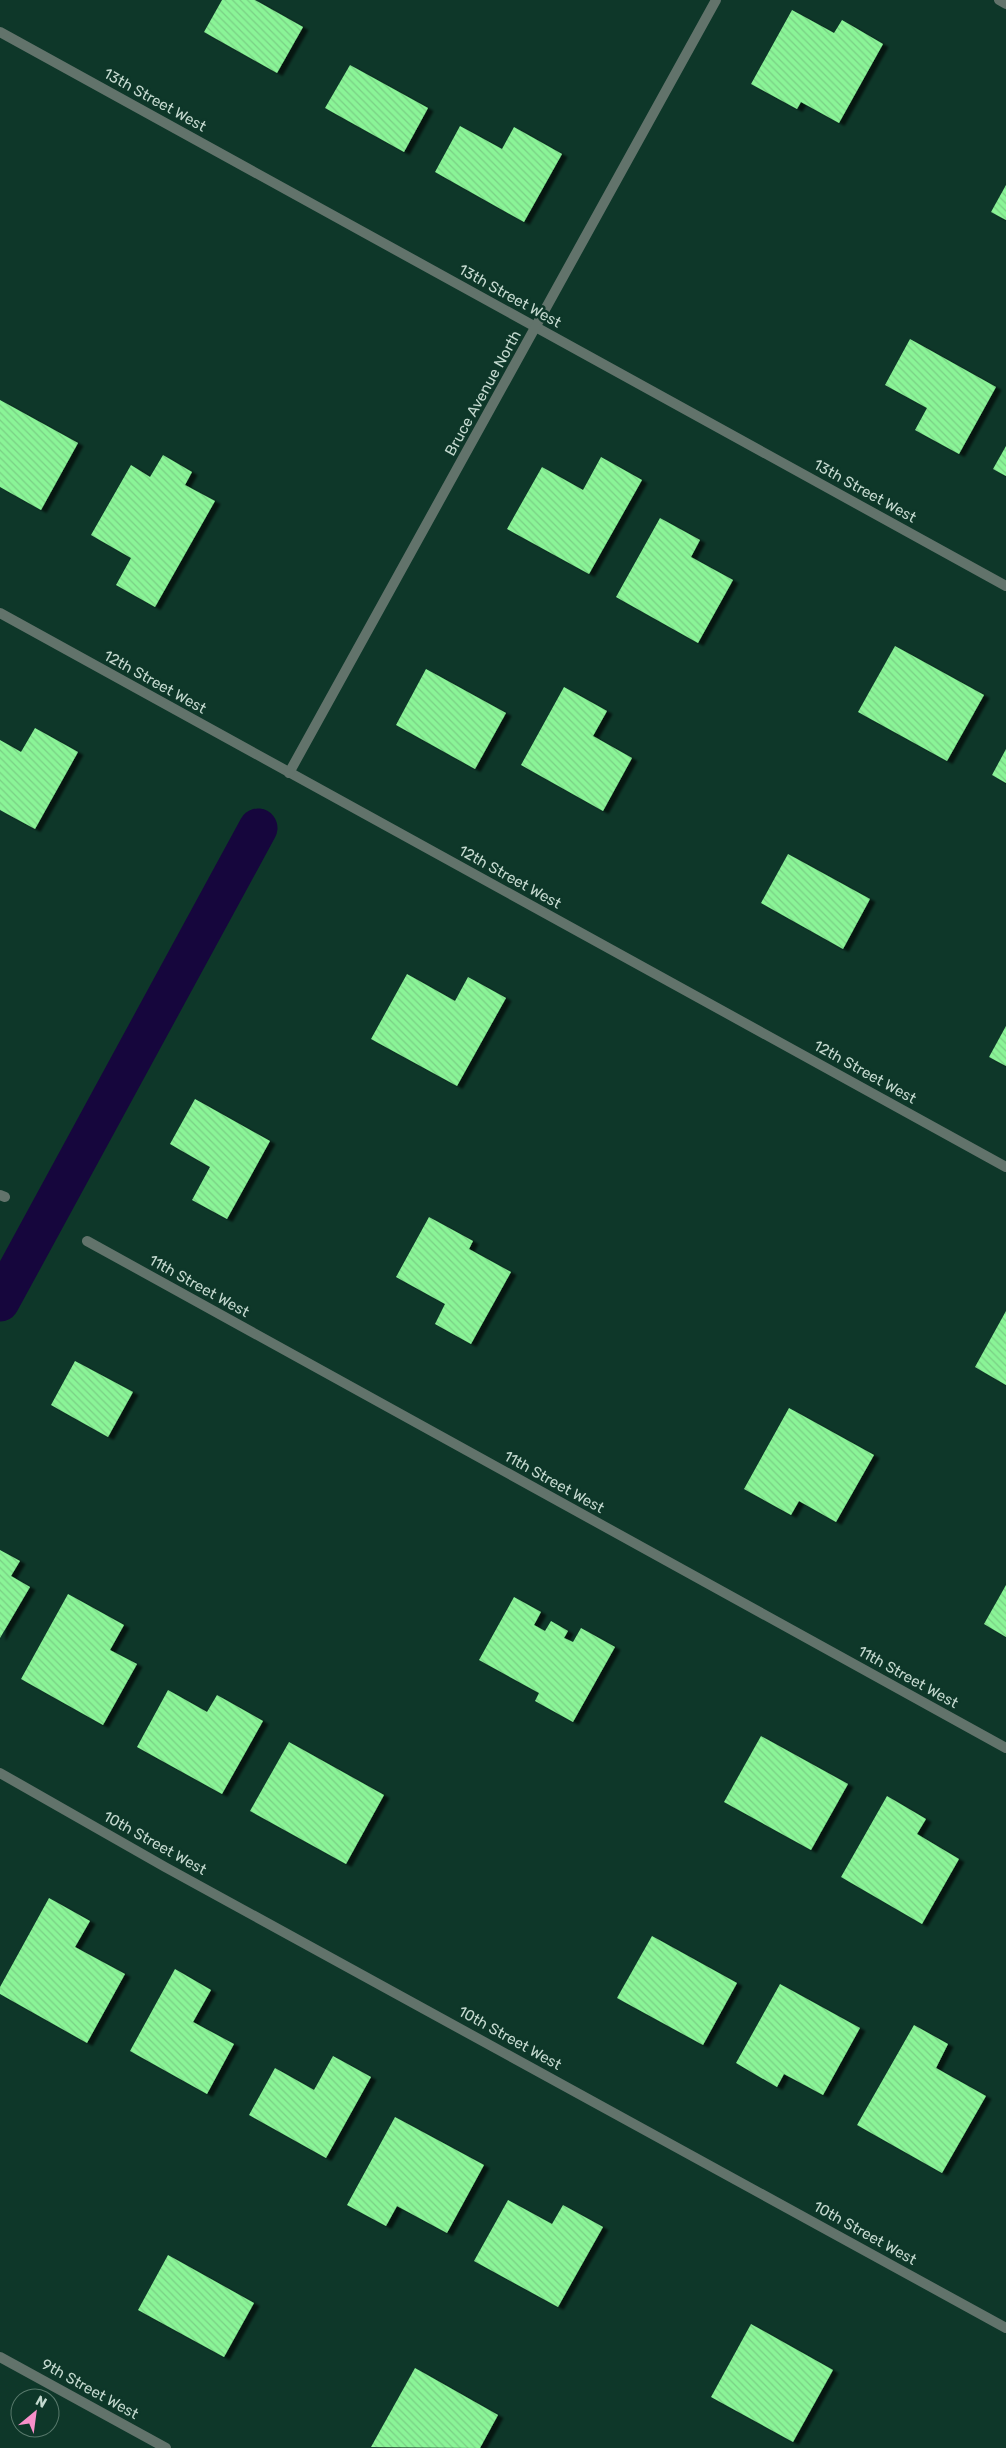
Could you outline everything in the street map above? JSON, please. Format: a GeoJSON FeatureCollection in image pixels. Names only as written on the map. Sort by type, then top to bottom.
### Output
{"type":"FeatureCollection","features":[{"type":"Feature","properties":{"kind":"street","name":"Bruce Avenue North"},"geometry":{"type":"LineString","coordinates":[[289,773],[716,0]]}},
{"type":"Feature","properties":{"kind":"street"},"geometry":{"type":"LineString","coordinates":[[999,0],[1006,4]]}},
{"type":"Feature","properties":{"kind":"street","name":"13th Street West"},"geometry":{"type":"LineString","coordinates":[[0,32],[1006,586]]}},
{"type":"Feature","properties":{"kind":"street","name":"12th Street West"},"geometry":{"type":"LineString","coordinates":[[0,613],[1006,1167]]}},
{"type":"Feature","properties":{"kind":"street","name":"11th Street West"},"geometry":{"type":"LineString","coordinates":[[87,1242],[1006,1748]]}},
{"type":"Feature","properties":{"kind":"street","name":"10th Street West"},"geometry":{"type":"LineString","coordinates":[[0,1773],[165,1867],[1006,2328]]}},
{"type":"Feature","properties":{"kind":"street","name":"9th Street West"},"geometry":{"type":"LineString","coordinates":[[0,2356],[166,2448]]}},
{"type":"Feature","properties":{"kind":"building"},"geometry":{"type":"Polygon","coordinates":[[[222,0],[255,0],[303,27],[277,73],[204,32],[222,0]]]}},
{"type":"Feature","properties":{"kind":"building"},"geometry":{"type":"Polygon","coordinates":[[[792,10],[834,33],[842,20],[883,44],[839,123],[801,102],[797,109],[751,84],[792,10]]]}},
{"type":"Feature","properties":{"kind":"building"},"geometry":{"type":"Polygon","coordinates":[[[350,65],[428,108],[404,152],[325,108],[350,65]]]}},
{"type":"Feature","properties":{"kind":"building"},"geometry":{"type":"Polygon","coordinates":[[[460,126],[502,149],[514,127],[562,154],[524,222],[435,172],[460,126]]]}},
{"type":"Feature","properties":{"kind":"building"},"geometry":{"type":"Polygon","coordinates":[[[1006,185],[1006,220],[991,212],[1006,185]]]}},
{"type":"Feature","properties":{"kind":"building"},"geometry":{"type":"Polygon","coordinates":[[[910,339],[996,387],[959,454],[915,430],[927,408],[885,385],[910,339]]]}},
{"type":"Feature","properties":{"kind":"building"},"geometry":{"type":"Polygon","coordinates":[[[0,400],[78,443],[41,510],[0,487],[0,400]]]}},
{"type":"Feature","properties":{"kind":"building"},"geometry":{"type":"Polygon","coordinates":[[[1006,446],[1006,476],[993,469],[1006,446]]]}},
{"type":"Feature","properties":{"kind":"building"},"geometry":{"type":"Polygon","coordinates":[[[163,455],[192,472],[185,485],[215,501],[155,607],[116,585],[131,558],[91,535],[131,465],[150,477],[163,455]]]}},
{"type":"Feature","properties":{"kind":"building"},"geometry":{"type":"Polygon","coordinates":[[[601,457],[642,480],[589,574],[507,529],[542,467],[583,490],[601,457]]]}},
{"type":"Feature","properties":{"kind":"building"},"geometry":{"type":"Polygon","coordinates":[[[660,518],[700,540],[691,557],[733,580],[698,643],[616,597],[660,518]]]}},
{"type":"Feature","properties":{"kind":"building"},"geometry":{"type":"Polygon","coordinates":[[[895,646],[984,695],[947,761],[858,712],[895,646]]]}},
{"type":"Feature","properties":{"kind":"building"},"geometry":{"type":"Polygon","coordinates":[[[426,669],[506,713],[475,769],[396,725],[426,669]]]}},
{"type":"Feature","properties":{"kind":"building"},"geometry":{"type":"Polygon","coordinates":[[[564,687],[607,711],[593,736],[632,758],[603,811],[521,765],[564,687]]]}},
{"type":"Feature","properties":{"kind":"building"},"geometry":{"type":"Polygon","coordinates":[[[35,728],[78,752],[35,829],[0,810],[0,740],[21,752],[35,728]]]}},
{"type":"Feature","properties":{"kind":"building"},"geometry":{"type":"Polygon","coordinates":[[[1006,749],[1006,783],[992,775],[1006,749]]]}},
{"type":"Feature","properties":{"kind":"building"},"geometry":{"type":"Polygon","coordinates":[[[788,854],[870,899],[843,949],[761,903],[788,854]]]}},
{"type":"Feature","properties":{"kind":"building"},"geometry":{"type":"Polygon","coordinates":[[[407,974],[455,1001],[468,977],[506,998],[457,1086],[371,1039],[407,974]]]}},
{"type":"Feature","properties":{"kind":"building"},"geometry":{"type":"Polygon","coordinates":[[[1006,1026],[1006,1066],[989,1057],[1006,1026]]]}},
{"type":"Feature","properties":{"kind":"building"},"geometry":{"type":"Polygon","coordinates":[[[195,1099],[270,1141],[227,1219],[192,1200],[210,1167],[170,1144],[195,1099]]]}},
{"type":"Feature","properties":{"kind":"building"},"geometry":{"type":"Polygon","coordinates":[[[429,1217],[473,1241],[469,1249],[511,1272],[471,1344],[435,1324],[445,1304],[396,1277],[429,1217]]]}},
{"type":"Feature","properties":{"kind":"building"},"geometry":{"type":"Polygon","coordinates":[[[1006,1311],[1006,1385],[975,1367],[1006,1311]]]}},
{"type":"Feature","properties":{"kind":"building"},"geometry":{"type":"Polygon","coordinates":[[[75,1361],[133,1392],[108,1437],[51,1405],[75,1361]]]}},
{"type":"Feature","properties":{"kind":"building"},"geometry":{"type":"Polygon","coordinates":[[[789,1408],[874,1455],[836,1522],[799,1501],[791,1515],[744,1489],[789,1408]]]}},
{"type":"Feature","properties":{"kind":"building"},"geometry":{"type":"Polygon","coordinates":[[[0,1550],[20,1561],[11,1576],[30,1587],[0,1638],[0,1550]]]}},
{"type":"Feature","properties":{"kind":"building"},"geometry":{"type":"Polygon","coordinates":[[[1006,1585],[1006,1637],[984,1624],[1006,1585]]]}},
{"type":"Feature","properties":{"kind":"building"},"geometry":{"type":"Polygon","coordinates":[[[68,1594],[124,1625],[110,1650],[137,1664],[103,1725],[21,1679],[68,1594]]]}},
{"type":"Feature","properties":{"kind":"building"},"geometry":{"type":"Polygon","coordinates":[[[514,1597],[541,1612],[534,1625],[545,1631],[551,1621],[568,1631],[564,1638],[573,1642],[581,1628],[615,1647],[573,1722],[535,1701],[539,1693],[479,1660],[514,1597]]]}},
{"type":"Feature","properties":{"kind":"building"},"geometry":{"type":"Polygon","coordinates":[[[168,1690],[207,1712],[217,1695],[263,1721],[222,1794],[137,1747],[168,1690]]]}},
{"type":"Feature","properties":{"kind":"building"},"geometry":{"type":"Polygon","coordinates":[[[761,1736],[848,1784],[811,1850],[724,1802],[761,1736]]]}},
{"type":"Feature","properties":{"kind":"building"},"geometry":{"type":"Polygon","coordinates":[[[289,1742],[384,1795],[346,1864],[250,1811],[289,1742]]]}},
{"type":"Feature","properties":{"kind":"building"},"geometry":{"type":"Polygon","coordinates":[[[887,1796],[926,1819],[917,1834],[959,1859],[922,1924],[841,1877],[887,1796]]]}},
{"type":"Feature","properties":{"kind":"building"},"geometry":{"type":"Polygon","coordinates":[[[49,1898],[90,1921],[75,1947],[125,1974],[87,2043],[0,1994],[0,1987],[49,1898]]]}},
{"type":"Feature","properties":{"kind":"building"},"geometry":{"type":"Polygon","coordinates":[[[652,1936],[737,1983],[703,2045],[617,1998],[652,1936]]]}},
{"type":"Feature","properties":{"kind":"building"},"geometry":{"type":"Polygon","coordinates":[[[175,1969],[211,1990],[193,2022],[234,2044],[207,2094],[130,2051],[175,1969]]]}},
{"type":"Feature","properties":{"kind":"building"},"geometry":{"type":"Polygon","coordinates":[[[780,1984],[860,2028],[823,2095],[784,2074],[777,2087],[736,2063],[780,1984]]]}},
{"type":"Feature","properties":{"kind":"building"},"geometry":{"type":"Polygon","coordinates":[[[914,2025],[948,2044],[936,2068],[986,2096],[942,2173],[857,2125],[914,2025]]]}},
{"type":"Feature","properties":{"kind":"building"},"geometry":{"type":"Polygon","coordinates":[[[333,2056],[371,2077],[326,2158],[249,2115],[275,2068],[314,2090],[333,2056]]]}},
{"type":"Feature","properties":{"kind":"building"},"geometry":{"type":"Polygon","coordinates":[[[395,2117],[484,2165],[447,2233],[397,2206],[386,2226],[347,2205],[395,2117]]]}},
{"type":"Feature","properties":{"kind":"building"},"geometry":{"type":"Polygon","coordinates":[[[508,2200],[552,2224],[563,2205],[603,2227],[558,2307],[474,2261],[508,2200]]]}},
{"type":"Feature","properties":{"kind":"building"},"geometry":{"type":"Polygon","coordinates":[[[168,2255],[254,2303],[224,2357],[138,2310],[168,2255]]]}},
{"type":"Feature","properties":{"kind":"building"},"geometry":{"type":"Polygon","coordinates":[[[751,2324],[833,2370],[793,2442],[711,2397],[751,2324]]]}},
{"type":"Feature","properties":{"kind":"building"},"geometry":{"type":"Polygon","coordinates":[[[415,2368],[498,2415],[480,2448],[371,2447],[415,2368]]]}},
{"type":"Feature","properties":{"kind":"waterway"},"geometry":{"type":"LineString","coordinates":[[0,1302],[258,828]]}}]}
